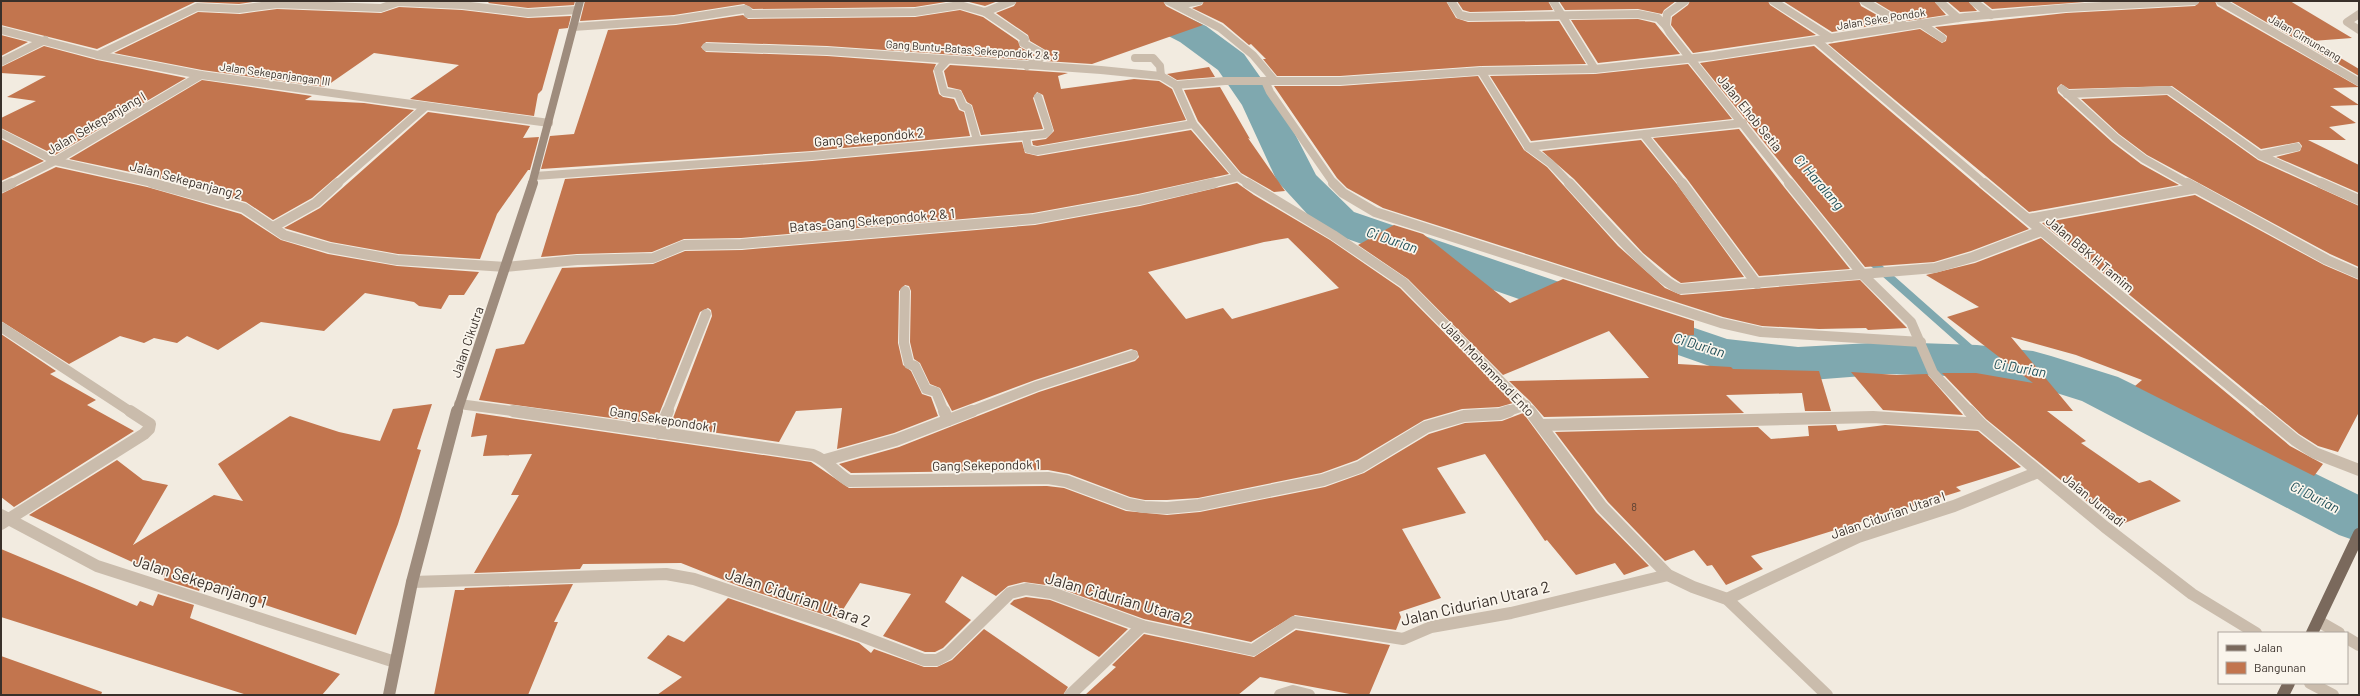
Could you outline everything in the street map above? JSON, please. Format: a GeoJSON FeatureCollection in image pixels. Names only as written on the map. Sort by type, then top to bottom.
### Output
{"type":"FeatureCollection","features":[{"type":"Feature","properties":{"kind":"main road","name":"Jalan Cikutra"},"geometry":{"type":"LineString","coordinates":[[389,695],[412,582],[459,404],[536,176],[577,7]]}},
{"type":"Feature","properties":{"kind":"main road"},"geometry":{"type":"LineString","coordinates":[[2312,632],[2359,534]]}},
{"type":"Feature","properties":{"kind":"main road"},"geometry":{"type":"LineString","coordinates":[[2284,695],[2289,684]]}},
{"type":"Feature","properties":{"kind":"street"},"geometry":{"type":"LineString","coordinates":[[573,27],[675,20],[701,16],[723,10],[745,9],[748,10],[748,14],[915,12],[960,5],[970,1]]}},
{"type":"Feature","properties":{"kind":"street"},"geometry":{"type":"LineString","coordinates":[[985,12],[1012,1]]}},
{"type":"Feature","properties":{"kind":"street"},"geometry":{"type":"LineString","coordinates":[[1168,1],[1220,28],[1253,55],[1275,81]]}},
{"type":"Feature","properties":{"kind":"street"},"geometry":{"type":"LineString","coordinates":[[1178,5],[1199,1]]}},
{"type":"Feature","properties":{"kind":"street"},"geometry":{"type":"LineString","coordinates":[[1451,1],[1460,15],[1469,17],[1638,14],[1658,18],[1666,26]]}},
{"type":"Feature","properties":{"kind":"street"},"geometry":{"type":"LineString","coordinates":[[1553,1],[1595,69]]}},
{"type":"Feature","properties":{"kind":"street"},"geometry":{"type":"LineString","coordinates":[[1666,26],[1667,14],[1684,1]]}},
{"type":"Feature","properties":{"kind":"street"},"geometry":{"type":"LineString","coordinates":[[1773,1],[1831,38]]}},
{"type":"Feature","properties":{"kind":"street"},"geometry":{"type":"LineString","coordinates":[[1864,1],[1904,25]]}},
{"type":"Feature","properties":{"kind":"street"},"geometry":{"type":"LineString","coordinates":[[1939,1],[1958,18]]}},
{"type":"Feature","properties":{"kind":"street"},"geometry":{"type":"LineString","coordinates":[[1973,1],[1991,15]]}},
{"type":"Feature","properties":{"kind":"street","name":"Jalan Seke Pondok"},"geometry":{"type":"LineString","coordinates":[[1176,85],[1235,81],[1340,81],[1481,71],[1595,69],[1695,59],[1817,41],[1904,25],[1958,18],[2066,8],[2195,1]]}},
{"type":"Feature","properties":{"kind":"street","name":"Jalan Cimuncang"},"geometry":{"type":"LineString","coordinates":[[2220,1],[2359,82]]}},
{"type":"Feature","properties":{"kind":"street"},"geometry":{"type":"LineString","coordinates":[[98,55],[197,7],[239,8],[277,4],[381,8],[398,2],[462,5],[528,13],[559,12],[577,7]]}},
{"type":"Feature","properties":{"kind":"street"},"geometry":{"type":"LineString","coordinates":[[960,5],[985,12],[1025,39],[1023,43],[1043,54],[1041,58],[1027,66]]}},
{"type":"Feature","properties":{"kind":"street"},"geometry":{"type":"LineString","coordinates":[[2359,14],[2347,22],[2359,30]]}},
{"type":"Feature","properties":{"kind":"street"},"geometry":{"type":"LineString","coordinates":[[1920,23],[1942,38]]}},
{"type":"Feature","properties":{"kind":"street","name":"Jalan Ehob Setia"},"geometry":{"type":"LineString","coordinates":[[1666,26],[1674,39],[1695,59],[1743,123],[1864,276],[1911,322],[1921,342]]}},
{"type":"Feature","properties":{"kind":"street","name":"Jalan Sekepanjangan III"},"geometry":{"type":"LineString","coordinates":[[1,30],[98,55],[201,75],[549,123]]}},
{"type":"Feature","properties":{"kind":"street"},"geometry":{"type":"LineString","coordinates":[[1,62],[44,40]]}},
{"type":"Feature","properties":{"kind":"street","name":"Jalan BBK H Tamim"},"geometry":{"type":"LineString","coordinates":[[1817,41],[2041,231],[2295,440],[2315,453],[2359,470]]}},
{"type":"Feature","properties":{"kind":"street","name":"Gang Buntu-Batas Sekepondok 2 & 3"},"geometry":{"type":"LineString","coordinates":[[706,47],[827,51],[1161,76],[1176,85]]}},
{"type":"Feature","properties":{"kind":"street"},"geometry":{"type":"LineString","coordinates":[[1135,58],[1153,58],[1160,66],[1161,76]]}},
{"type":"Feature","properties":{"kind":"street"},"geometry":{"type":"LineString","coordinates":[[947,60],[938,70],[944,92],[958,94],[962,106],[968,108],[977,140]]}},
{"type":"Feature","properties":{"kind":"street"},"geometry":{"type":"LineString","coordinates":[[1481,71],[1528,147],[1550,163],[1640,257],[1672,286],[1691,290],[1864,276],[1936,268],[1973,257],[2041,231]]}},
{"type":"Feature","properties":{"kind":"street","name":"Jalan Sekepanjang I"},"geometry":{"type":"LineString","coordinates":[[1,188],[55,161],[201,75]]}},
{"type":"Feature","properties":{"kind":"street"},"geometry":{"type":"LineString","coordinates":[[1263,81],[1329,178],[1343,193],[1375,212],[1721,323],[1761,332],[1921,342]]}},
{"type":"Feature","properties":{"kind":"street","name":"Jalan Mohammad Ento"},"geometry":{"type":"LineString","coordinates":[[1176,85],[1194,124],[1238,177],[1333,235],[1404,283],[1526,405],[1602,507],[1668,575],[1693,587],[1727,599],[1827,695]]}},
{"type":"Feature","properties":{"kind":"street"},"geometry":{"type":"LineString","coordinates":[[2359,200],[2260,154],[2169,90],[2064,92],[2134,152],[2327,260],[2359,274]]}},
{"type":"Feature","properties":{"kind":"street","name":"Gang Sekepondok 2"},"geometry":{"type":"LineString","coordinates":[[536,176],[812,156],[1045,134],[1049,130],[1038,97]]}},
{"type":"Feature","properties":{"kind":"street"},"geometry":{"type":"LineString","coordinates":[[273,228],[316,203],[354,167],[425,107]]}},
{"type":"Feature","properties":{"kind":"street"},"geometry":{"type":"LineString","coordinates":[[1528,147],[1743,123]]}},
{"type":"Feature","properties":{"kind":"street"},"geometry":{"type":"LineString","coordinates":[[1026,136],[1028,149],[1036,151],[1194,124]]}},
{"type":"Feature","properties":{"kind":"street","name":"Jalan Sekepanjang 2"},"geometry":{"type":"LineString","coordinates":[[1,133],[55,161],[224,201],[244,208],[284,235],[322,246],[397,260],[506,267]]}},
{"type":"Feature","properties":{"kind":"street"},"geometry":{"type":"LineString","coordinates":[[1644,135],[1702,207],[1757,284]]}},
{"type":"Feature","properties":{"kind":"street"},"geometry":{"type":"LineString","coordinates":[[2260,154],[2297,147]]}},
{"type":"Feature","properties":{"kind":"street","name":"Batas-Gang Sekepondok 2 & 1"},"geometry":{"type":"LineString","coordinates":[[506,267],[577,260],[653,258],[673,248],[684,245],[741,244],[1034,219],[1139,200],[1238,177]]}},
{"type":"Feature","properties":{"kind":"street"},"geometry":{"type":"LineString","coordinates":[[2028,220],[2197,188]]}},
{"type":"Feature","properties":{"kind":"street"},"geometry":{"type":"LineString","coordinates":[[905,291],[904,343],[909,364],[915,366],[926,389],[936,392],[948,420]]}},
{"type":"Feature","properties":{"kind":"street"},"geometry":{"type":"LineString","coordinates":[[660,433],[706,314]]}},
{"type":"Feature","properties":{"kind":"street"},"geometry":{"type":"LineString","coordinates":[[1,326],[150,424],[149,429],[144,434],[3,520]]}},
{"type":"Feature","properties":{"kind":"street","name":"Jalan Jumadi"},"geometry":{"type":"LineString","coordinates":[[1921,342],[1932,369],[1981,424],[2038,472],[2192,594],[2254,632]]}},
{"type":"Feature","properties":{"kind":"street"},"geometry":{"type":"LineString","coordinates":[[825,460],[896,440],[1037,386],[1133,355]]}},
{"type":"Feature","properties":{"kind":"street","name":"Gang Sekepondok 1"},"geometry":{"type":"LineString","coordinates":[[459,404],[556,415],[660,433],[813,455],[825,460],[840,476],[849,481],[876,482],[1014,477],[1048,478],[1066,481],[1128,504],[1144,507],[1167,508],[1199,505],[1323,480],[1360,466],[1426,427],[1464,416],[1500,414],[1526,405]]}},
{"type":"Feature","properties":{"kind":"street"},"geometry":{"type":"LineString","coordinates":[[1542,426],[1873,417],[1981,424]]}},
{"type":"Feature","properties":{"kind":"street","name":"Jalan Cidurian Utara I"},"geometry":{"type":"LineString","coordinates":[[1727,599],[1858,537],[1954,506],[2038,472]]}},
{"type":"Feature","properties":{"kind":"street","name":"Jalan Sekepanjang 1"},"geometry":{"type":"LineString","coordinates":[[3,520],[97,566],[395,662]]}},
{"type":"Feature","properties":{"kind":"street","name":"Jalan Cidurian Utara 2"},"geometry":{"type":"LineString","coordinates":[[412,582],[666,574],[694,579],[827,623],[924,660],[936,660],[948,654],[1010,593],[1026,589],[1052,593],[1142,626],[1253,650],[1261,648],[1285,625],[1294,622],[1403,639],[1431,627],[1511,613],[1668,575]]}},
{"type":"Feature","properties":{"kind":"street"},"geometry":{"type":"LineString","coordinates":[[2318,620],[2337,632]]}},
{"type":"Feature","properties":{"kind":"street"},"geometry":{"type":"LineString","coordinates":[[1070,695],[1142,626]]}},
{"type":"Feature","properties":{"kind":"street"},"geometry":{"type":"LineString","coordinates":[[2348,639],[2359,645]]}},
{"type":"Feature","properties":{"kind":"street"},"geometry":{"type":"LineString","coordinates":[[2312,684],[2333,695]]}},
{"type":"Feature","properties":{"kind":"street"},"geometry":{"type":"LineString","coordinates":[[1280,695],[1294,691],[1309,695]]}},
{"type":"Feature","properties":{"kind":"building"},"geometry":{"type":"Polygon","coordinates":[[[1,1],[260,1],[239,4],[195,2],[97,49],[1,25],[1,1]]]}},
{"type":"Feature","properties":{"kind":"building"},"geometry":{"type":"Polygon","coordinates":[[[490,1],[575,1],[574,5],[528,8],[488,3],[490,1]]]}},
{"type":"Feature","properties":{"kind":"building"},"geometry":{"type":"Polygon","coordinates":[[[585,1],[952,1],[915,7],[753,9],[744,4],[674,15],[580,21],[585,1]]]}},
{"type":"Feature","properties":{"kind":"building"},"geometry":{"type":"Polygon","coordinates":[[[965,1],[998,1],[985,6],[965,1]]]}},
{"type":"Feature","properties":{"kind":"building"},"geometry":{"type":"Polygon","coordinates":[[[1017,1],[1163,1],[1166,6],[1203,25],[1092,64],[1045,61],[1047,51],[1030,41],[1028,35],[996,13],[1014,6],[1017,1]]]}},
{"type":"Feature","properties":{"kind":"building"},"geometry":{"type":"Polygon","coordinates":[[[1204,1],[1446,1],[1456,18],[1468,22],[1559,21],[1586,64],[1481,66],[1340,76],[1277,76],[1263,59],[1266,59],[1251,44],[1249,45],[1223,23],[1192,8],[1202,5],[1204,1]]]}},
{"type":"Feature","properties":{"kind":"building"},"geometry":{"type":"Polygon","coordinates":[[[1457,1],[1548,1],[1553,10],[1470,12],[1463,10],[1457,1]]]}},
{"type":"Feature","properties":{"kind":"building"},"geometry":{"type":"Polygon","coordinates":[[[1559,1],[1676,1],[1664,10],[1662,14],[1638,9],[1565,10],[1559,1]]]}},
{"type":"Feature","properties":{"kind":"building"},"geometry":{"type":"Polygon","coordinates":[[[1690,1],[1768,1],[1770,5],[1816,35],[1693,53],[1671,25],[1672,17],[1688,5],[1690,1]]]}},
{"type":"Feature","properties":{"kind":"building"},"geometry":{"type":"Polygon","coordinates":[[[1783,1],[1859,1],[1861,6],[1891,23],[1832,32],[1783,1]]]}},
{"type":"Feature","properties":{"kind":"building"},"geometry":{"type":"Polygon","coordinates":[[[1874,1],[1934,1],[1946,15],[1907,21],[1874,1]]]}},
{"type":"Feature","properties":{"kind":"building"},"geometry":{"type":"Polygon","coordinates":[[[1947,1],[1968,1],[1977,11],[1960,12],[1947,1]]]}},
{"type":"Feature","properties":{"kind":"building"},"geometry":{"type":"Polygon","coordinates":[[[1982,1],[2098,1],[1992,9],[1982,1]]]}},
{"type":"Feature","properties":{"kind":"building"},"geometry":{"type":"Polygon","coordinates":[[[2200,1],[2215,1],[2217,6],[2359,87],[2333,88],[2359,105],[2330,106],[2356,123],[2329,127],[2346,140],[2308,140],[2359,165],[2359,193],[2276,157],[2300,151],[2302,146],[2299,142],[2261,149],[2172,86],[2069,89],[2061,84],[2057,88],[2058,93],[2112,142],[2141,164],[2179,185],[2029,212],[1828,44],[1920,29],[1942,43],[1946,41],[1947,36],[1935,27],[2066,13],[2195,6],[2200,1]]]}},
{"type":"Feature","properties":{"kind":"building"},"geometry":{"type":"Polygon","coordinates":[[[2230,1],[2290,1],[2352,38],[2312,41],[2359,69],[2359,76],[2230,1]]]}},
{"type":"Feature","properties":{"kind":"building"},"geometry":{"type":"Polygon","coordinates":[[[399,7],[462,10],[528,18],[571,16],[568,28],[559,29],[542,90],[538,94],[534,116],[410,99],[459,65],[374,53],[325,87],[202,70],[114,53],[198,12],[240,14],[277,9],[381,13],[399,7]]]}},
{"type":"Feature","properties":{"kind":"building"},"geometry":{"type":"Polygon","coordinates":[[[960,10],[983,17],[1018,41],[1020,47],[1035,55],[1028,60],[827,46],[706,42],[701,47],[706,52],[827,56],[936,64],[933,71],[939,94],[943,97],[954,99],[959,110],[964,112],[970,136],[812,151],[541,169],[550,136],[574,134],[608,30],[676,25],[743,15],[748,19],[915,17],[960,10]]]}},
{"type":"Feature","properties":{"kind":"building"},"geometry":{"type":"Polygon","coordinates":[[[1638,19],[1655,23],[1680,54],[1598,63],[1571,20],[1638,19]]]}},
{"type":"Feature","properties":{"kind":"building"},"geometry":{"type":"Polygon","coordinates":[[[1,35],[28,42],[1,56],[1,35]]]}},
{"type":"Feature","properties":{"kind":"building"},"geometry":{"type":"Polygon","coordinates":[[[44,46],[97,60],[186,78],[55,155],[1,128],[1,118],[36,101],[7,97],[46,76],[1,73],[1,67],[44,46]]]}},
{"type":"Feature","properties":{"kind":"building"},"geometry":{"type":"Polygon","coordinates":[[[1814,46],[2029,229],[1971,251],[1934,262],[1865,267],[1700,63],[1814,46]]]}},
{"type":"Feature","properties":{"kind":"building"},"geometry":{"type":"Polygon","coordinates":[[[1688,64],[1732,119],[1531,141],[1490,76],[1595,74],[1688,64]]]}},
{"type":"Feature","properties":{"kind":"building"},"geometry":{"type":"Polygon","coordinates":[[[950,65],[1068,73],[1058,76],[1061,89],[1134,79],[1159,81],[1172,89],[1186,120],[1037,146],[1033,145],[1032,141],[1046,139],[1054,131],[1043,95],[1037,92],[1033,98],[1043,129],[981,135],[972,105],[967,102],[961,90],[948,87],[944,71],[950,65]]]}},
{"type":"Feature","properties":{"kind":"building"},"geometry":{"type":"Polygon","coordinates":[[[1209,67],[1215,77],[1177,80],[1167,74],[1209,67]]]}},
{"type":"Feature","properties":{"kind":"building"},"geometry":{"type":"Polygon","coordinates":[[[1478,76],[1524,150],[1547,167],[1618,246],[1665,288],[1681,295],[1860,280],[1907,328],[1868,330],[1866,328],[1819,329],[1762,326],[1723,317],[1383,208],[1347,188],[1337,178],[1274,86],[1340,86],[1478,76]]]}},
{"type":"Feature","properties":{"kind":"building"},"geometry":{"type":"Polygon","coordinates":[[[202,80],[312,96],[305,100],[364,103],[414,110],[312,198],[273,220],[246,202],[154,177],[69,159],[202,80]]]}},
{"type":"Feature","properties":{"kind":"building"},"geometry":{"type":"Polygon","coordinates":[[[1220,87],[1250,139],[1248,138],[1285,191],[1274,192],[1241,173],[1198,121],[1184,90],[1220,87]]]}},
{"type":"Feature","properties":{"kind":"building"},"geometry":{"type":"Polygon","coordinates":[[[2167,95],[2258,160],[2359,206],[2359,267],[2330,254],[2147,155],[2119,134],[2081,99],[2167,95]]]}},
{"type":"Feature","properties":{"kind":"building"},"geometry":{"type":"Polygon","coordinates":[[[428,112],[530,126],[523,138],[539,137],[530,170],[528,170],[497,214],[480,259],[398,254],[331,242],[284,228],[320,208],[428,112]]]}},
{"type":"Feature","properties":{"kind":"building"},"geometry":{"type":"Polygon","coordinates":[[[1739,129],[1850,269],[1759,276],[1687,179],[1653,138],[1739,129]]]}},
{"type":"Feature","properties":{"kind":"building"},"geometry":{"type":"Polygon","coordinates":[[[1191,130],[1229,174],[1138,194],[1033,213],[741,238],[684,239],[652,252],[577,254],[541,257],[565,179],[812,161],[1022,142],[1025,153],[1038,156],[1191,130]]]}},
{"type":"Feature","properties":{"kind":"building"},"geometry":{"type":"Polygon","coordinates":[[[1,139],[44,161],[1,181],[1,139]]]}},
{"type":"Feature","properties":{"kind":"building"},"geometry":{"type":"Polygon","coordinates":[[[1641,140],[1676,183],[1744,277],[1681,283],[1643,253],[1574,179],[1542,151],[1641,140]]]}},
{"type":"Feature","properties":{"kind":"building"},"geometry":{"type":"Polygon","coordinates":[[[56,167],[147,187],[241,214],[281,240],[328,254],[397,266],[479,272],[464,295],[449,295],[441,309],[419,306],[414,302],[365,293],[324,331],[261,322],[218,350],[187,336],[177,343],[154,338],[144,343],[120,336],[69,364],[1,321],[1,194],[56,167]]]}},
{"type":"Feature","properties":{"kind":"building"},"geometry":{"type":"Polygon","coordinates":[[[1237,183],[1254,195],[1330,240],[1400,288],[1491,380],[1489,381],[1492,381],[1513,403],[1499,407],[1462,409],[1424,420],[1357,460],[1321,473],[1198,498],[1145,500],[1130,497],[1069,474],[1048,470],[851,473],[839,464],[899,447],[1039,392],[1135,361],[1139,357],[1137,351],[1131,349],[1035,380],[952,411],[940,388],[930,384],[920,363],[914,359],[910,342],[911,291],[909,286],[905,285],[899,291],[898,343],[903,365],[911,371],[922,394],[931,397],[938,416],[894,433],[837,449],[842,408],[796,411],[779,442],[670,426],[712,316],[711,310],[708,308],[700,312],[655,424],[479,400],[496,349],[524,344],[562,268],[653,264],[685,251],[742,250],[1035,225],[1140,206],[1237,183]],[[1288,238],[1264,242],[1148,272],[1186,319],[1223,308],[1232,319],[1339,288],[1288,238]]]}},
{"type":"Feature","properties":{"kind":"building"},"geometry":{"type":"Polygon","coordinates":[[[2195,195],[2324,265],[2359,280],[2359,412],[2338,452],[2318,446],[2299,434],[2042,223],[2195,195]]]}},
{"type":"Feature","properties":{"kind":"building"},"geometry":{"type":"Polygon","coordinates":[[[1394,225],[1423,234],[1510,303],[1563,279],[1694,321],[1694,335],[1678,336],[1678,364],[1731,367],[1733,369],[1819,371],[1831,411],[1805,411],[1802,393],[1726,395],[1744,413],[1544,417],[1509,381],[1649,378],[1609,331],[1503,375],[1408,279],[1358,245],[1394,225]]]}},
{"type":"Feature","properties":{"kind":"building"},"geometry":{"type":"Polygon","coordinates":[[[2041,238],[2290,446],[2323,464],[2314,476],[2135,386],[2142,380],[2076,355],[2011,337],[2073,411],[2047,411],[2086,441],[2081,443],[2139,483],[2150,480],[2181,501],[2117,526],[1986,419],[1942,373],[1976,373],[2033,383],[1947,317],[1979,307],[1926,275],[1975,263],[2041,238]]]}},
{"type":"Feature","properties":{"kind":"building"},"geometry":{"type":"Polygon","coordinates":[[[1,334],[56,371],[50,374],[96,400],[87,405],[134,431],[14,507],[1,497],[1,334]]]}},
{"type":"Feature","properties":{"kind":"building"},"geometry":{"type":"Polygon","coordinates":[[[1851,372],[1897,375],[1927,374],[1963,415],[1883,410],[1851,372]]]}},
{"type":"Feature","properties":{"kind":"building"},"geometry":{"type":"Polygon","coordinates":[[[432,404],[417,449],[421,450],[398,524],[356,635],[202,584],[199,591],[164,580],[165,577],[29,515],[117,460],[143,480],[168,485],[133,545],[214,495],[243,501],[218,464],[290,416],[339,432],[380,441],[393,409],[432,404]]]}},
{"type":"Feature","properties":{"kind":"building"},"geometry":{"type":"Polygon","coordinates":[[[476,413],[811,462],[849,488],[1047,486],[1064,488],[1126,511],[1167,515],[1200,512],[1325,487],[1364,473],[1429,434],[1465,423],[1502,421],[1523,413],[1596,512],[1649,566],[1624,575],[1615,563],[1576,575],[1547,540],[1545,541],[1485,454],[1437,468],[1466,513],[1402,529],[1441,598],[1399,612],[1401,617],[1396,630],[1295,615],[1251,642],[1144,619],[1053,586],[1024,582],[1008,586],[996,596],[962,576],[945,602],[971,620],[943,648],[935,652],[925,652],[883,636],[911,594],[860,583],[837,619],[739,586],[681,563],[583,564],[580,569],[474,573],[519,495],[511,495],[532,454],[483,456],[487,435],[471,437],[476,413]]]}},
{"type":"Feature","properties":{"kind":"building"},"geometry":{"type":"Polygon","coordinates":[[[1836,425],[1838,431],[1885,425],[1978,431],[2021,467],[1956,487],[1961,491],[1751,556],[1763,569],[1726,585],[1712,565],[1707,566],[1694,550],[1665,561],[1608,502],[1555,432],[1758,427],[1771,439],[1809,436],[1808,426],[1836,425]]]}},
{"type":"Feature","properties":{"kind":"building"},"geometry":{"type":"Polygon","coordinates":[[[1,549],[137,606],[140,601],[153,606],[158,594],[194,605],[190,618],[340,674],[322,695],[247,695],[1,617],[1,549]]]}},
{"type":"Feature","properties":{"kind":"building"},"geometry":{"type":"Polygon","coordinates":[[[573,584],[554,622],[558,622],[528,695],[434,695],[455,590],[464,590],[465,588],[573,584]]]}},
{"type":"Feature","properties":{"kind":"building"},"geometry":{"type":"Polygon","coordinates":[[[1026,597],[1050,600],[1128,629],[1099,657],[1010,604],[1014,600],[1026,597]]]}},
{"type":"Feature","properties":{"kind":"building"},"geometry":{"type":"Polygon","coordinates":[[[728,598],[859,643],[871,653],[874,649],[924,667],[937,667],[952,660],[984,629],[1068,687],[1063,695],[657,695],[682,677],[647,658],[668,635],[684,642],[728,598]]]}},
{"type":"Feature","properties":{"kind":"building"},"geometry":{"type":"Polygon","coordinates":[[[1296,630],[1390,645],[1369,695],[1355,695],[1260,677],[1238,695],[1085,695],[1116,667],[1112,665],[1144,634],[1254,657],[1296,630]]]}},
{"type":"Feature","properties":{"kind":"building"},"geometry":{"type":"Polygon","coordinates":[[[1,656],[102,692],[101,695],[1,695],[1,656]]]}},
{"type":"Feature","properties":{"kind":"waterway","name":"Ci Durian"},"geometry":{"type":"LineString","coordinates":[[1126,1],[1193,34],[1231,62],[1261,105],[1298,181],[1338,221],[1721,354],[1798,364],[1889,358],[1977,361],[2033,368],[2100,389],[2359,520]]}},
{"type":"Feature","properties":{"kind":"waterway","name":"Ci Haralang"},"geometry":{"type":"LineString","coordinates":[[1870,260],[1984,361]]}}]}
